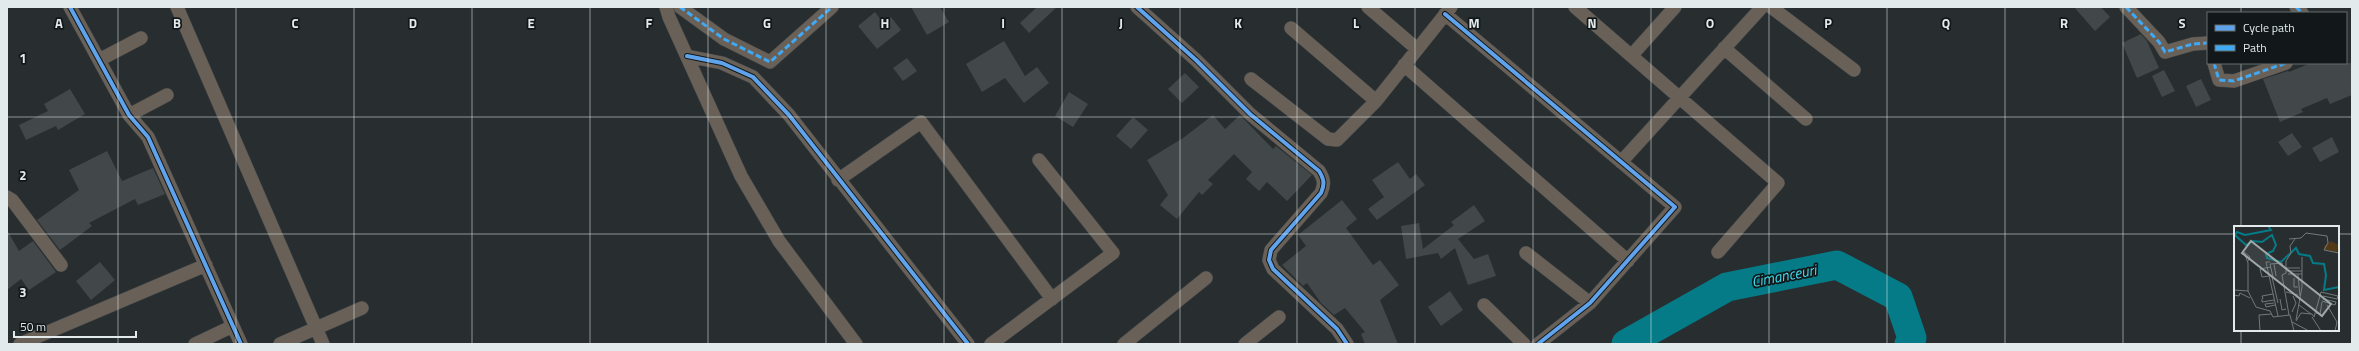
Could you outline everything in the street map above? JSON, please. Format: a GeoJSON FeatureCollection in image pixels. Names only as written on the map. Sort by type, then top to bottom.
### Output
{"type":"FeatureCollection","features":[{"type":"Feature","properties":{"kind":"street"},"geometry":{"type":"LineString","coordinates":[[70,7],[129,115],[148,137],[241,344]]}},
{"type":"Feature","properties":{"kind":"street"},"geometry":{"type":"LineString","coordinates":[[177,7],[323,344]]}},
{"type":"Feature","properties":{"kind":"street"},"geometry":{"type":"LineString","coordinates":[[666,7],[686,56],[741,176],[779,241],[856,344]]}},
{"type":"Feature","properties":{"kind":"street"},"geometry":{"type":"LineString","coordinates":[[680,7],[724,39],[770,62],[832,7]]}},
{"type":"Feature","properties":{"kind":"street"},"geometry":{"type":"LineString","coordinates":[[1137,7],[1196,60],[1250,114],[1319,171],[1324,178],[1324,186],[1321,193],[1271,250],[1269,260],[1273,269],[1337,329],[1347,344]]}},
{"type":"Feature","properties":{"kind":"street"},"geometry":{"type":"LineString","coordinates":[[1368,7],[1417,49]]}},
{"type":"Feature","properties":{"kind":"street"},"geometry":{"type":"LineString","coordinates":[[1632,55],[1675,7]]}},
{"type":"Feature","properties":{"kind":"street"},"geometry":{"type":"LineString","coordinates":[[1621,162],[1677,97],[1762,7]]}},
{"type":"Feature","properties":{"kind":"street"},"geometry":{"type":"LineString","coordinates":[[1771,7],[1854,70]]}},
{"type":"Feature","properties":{"kind":"street"},"geometry":{"type":"LineString","coordinates":[[2126,7],[2158,42],[2165,52],[2193,44],[2207,44]]}},
{"type":"Feature","properties":{"kind":"street"},"geometry":{"type":"LineString","coordinates":[[1583,9],[1677,97],[1778,183],[1718,252]]}},
{"type":"Feature","properties":{"kind":"street"},"geometry":{"type":"LineString","coordinates":[[1251,79],[1334,141],[1342,138],[1376,101],[1448,11],[1621,162],[1675,207],[1590,303],[1538,344]]}},
{"type":"Feature","properties":{"kind":"street"},"geometry":{"type":"LineString","coordinates":[[1291,28],[1376,101]]}},
{"type":"Feature","properties":{"kind":"street"},"geometry":{"type":"LineString","coordinates":[[99,60],[141,38]]}},
{"type":"Feature","properties":{"kind":"street"},"geometry":{"type":"LineString","coordinates":[[1724,48],[1806,119]]}},
{"type":"Feature","properties":{"kind":"street"},"geometry":{"type":"LineString","coordinates":[[686,56],[722,64],[753,78],[789,115],[838,180],[968,344]]}},
{"type":"Feature","properties":{"kind":"street"},"geometry":{"type":"LineString","coordinates":[[2214,64],[2219,80],[2229,82],[2283,64]]}},
{"type":"Feature","properties":{"kind":"street"},"geometry":{"type":"LineString","coordinates":[[1404,65],[1628,261]]}},
{"type":"Feature","properties":{"kind":"street"},"geometry":{"type":"LineString","coordinates":[[129,115],[167,95]]}},
{"type":"Feature","properties":{"kind":"street"},"geometry":{"type":"LineString","coordinates":[[838,180],[921,122],[1052,299]]}},
{"type":"Feature","properties":{"kind":"street"},"geometry":{"type":"LineString","coordinates":[[991,344],[1113,253],[1039,160]]}},
{"type":"Feature","properties":{"kind":"street"},"geometry":{"type":"LineString","coordinates":[[7,197],[12,200],[61,265]]}},
{"type":"Feature","properties":{"kind":"street"},"geometry":{"type":"LineString","coordinates":[[1526,253],[1590,303]]}},
{"type":"Feature","properties":{"kind":"street"},"geometry":{"type":"LineString","coordinates":[[20,344],[206,265]]}},
{"type":"Feature","properties":{"kind":"street"},"geometry":{"type":"LineString","coordinates":[[1124,344],[1206,278]]}},
{"type":"Feature","properties":{"kind":"street"},"geometry":{"type":"LineString","coordinates":[[1484,305],[1524,344]]}},
{"type":"Feature","properties":{"kind":"street"},"geometry":{"type":"LineString","coordinates":[[280,344],[362,308]]}},
{"type":"Feature","properties":{"kind":"street"},"geometry":{"type":"LineString","coordinates":[[1245,344],[1278,317]]}},
{"type":"Feature","properties":{"kind":"street"},"geometry":{"type":"LineString","coordinates":[[195,344],[234,326]]}},
{"type":"Feature","properties":{"kind":"building"},"geometry":{"type":"Polygon","coordinates":[[[911,7],[940,7],[949,22],[927,35],[911,7]]]}},
{"type":"Feature","properties":{"kind":"building"},"geometry":{"type":"Polygon","coordinates":[[[1037,7],[1057,7],[1029,33],[1020,23],[1037,7]]]}},
{"type":"Feature","properties":{"kind":"building"},"geometry":{"type":"Polygon","coordinates":[[[2074,7],[2101,7],[2110,17],[2095,31],[2074,7]]]}},
{"type":"Feature","properties":{"kind":"building"},"geometry":{"type":"Polygon","coordinates":[[[875,12],[883,23],[891,17],[901,30],[877,49],[858,26],[875,12]]]}},
{"type":"Feature","properties":{"kind":"building"},"geometry":{"type":"Polygon","coordinates":[[[2141,34],[2147,41],[2159,68],[2137,78],[2122,43],[2141,34]]]}},
{"type":"Feature","properties":{"kind":"building"},"geometry":{"type":"Polygon","coordinates":[[[1004,41],[1025,76],[1037,67],[1049,83],[1024,103],[1005,78],[982,92],[966,64],[1004,41]]]}},
{"type":"Feature","properties":{"kind":"building"},"geometry":{"type":"Polygon","coordinates":[[[907,58],[917,71],[903,81],[893,68],[907,58]]]}},
{"type":"Feature","properties":{"kind":"building"},"geometry":{"type":"Polygon","coordinates":[[[2352,63],[2352,95],[2330,104],[2327,98],[2301,109],[2303,112],[2280,122],[2263,79],[2288,71],[2289,72],[2309,64],[2352,63]]]}},
{"type":"Feature","properties":{"kind":"building"},"geometry":{"type":"Polygon","coordinates":[[[2164,70],[2175,91],[2162,97],[2152,76],[2164,70]]]}},
{"type":"Feature","properties":{"kind":"building"},"geometry":{"type":"Polygon","coordinates":[[[1185,73],[1199,87],[1182,103],[1168,89],[1185,73]]]}},
{"type":"Feature","properties":{"kind":"building"},"geometry":{"type":"Polygon","coordinates":[[[2201,79],[2211,100],[2196,107],[2186,86],[2201,79]]]}},
{"type":"Feature","properties":{"kind":"building"},"geometry":{"type":"Polygon","coordinates":[[[70,89],[85,114],[58,130],[56,126],[26,140],[19,125],[48,111],[44,104],[70,89]]]}},
{"type":"Feature","properties":{"kind":"building"},"geometry":{"type":"Polygon","coordinates":[[[1069,92],[1088,104],[1073,127],[1055,116],[1069,92]]]}},
{"type":"Feature","properties":{"kind":"building"},"geometry":{"type":"Polygon","coordinates":[[[1213,115],[1225,129],[1240,115],[1273,149],[1276,146],[1312,175],[1287,201],[1267,182],[1259,191],[1246,179],[1252,172],[1234,154],[1208,180],[1213,184],[1202,195],[1199,192],[1177,219],[1160,205],[1168,195],[1147,160],[1183,138],[1213,115]]]}},
{"type":"Feature","properties":{"kind":"building"},"geometry":{"type":"Polygon","coordinates":[[[1133,117],[1148,130],[1131,149],[1116,136],[1133,117]]]}},
{"type":"Feature","properties":{"kind":"building"},"geometry":{"type":"Polygon","coordinates":[[[2292,133],[2302,147],[2288,156],[2278,142],[2292,133]]]}},
{"type":"Feature","properties":{"kind":"building"},"geometry":{"type":"Polygon","coordinates":[[[2332,137],[2339,152],[2320,162],[2312,148],[2332,137]]]}},
{"type":"Feature","properties":{"kind":"building"},"geometry":{"type":"Polygon","coordinates":[[[107,151],[122,181],[153,168],[165,194],[138,205],[135,199],[89,223],[92,226],[60,250],[37,220],[79,190],[69,170],[107,151]]]}},
{"type":"Feature","properties":{"kind":"building"},"geometry":{"type":"Polygon","coordinates":[[[1398,162],[1410,179],[1416,174],[1425,185],[1377,220],[1368,209],[1384,197],[1372,180],[1398,162]]]}},
{"type":"Feature","properties":{"kind":"building"},"geometry":{"type":"Polygon","coordinates":[[[1342,200],[1357,219],[1346,228],[1373,265],[1380,260],[1399,285],[1380,300],[1398,344],[1365,344],[1361,334],[1365,332],[1345,308],[1334,315],[1321,303],[1307,283],[1303,286],[1282,265],[1306,246],[1298,235],[1342,200]]]}},
{"type":"Feature","properties":{"kind":"building"},"geometry":{"type":"Polygon","coordinates":[[[1474,205],[1485,221],[1458,239],[1474,259],[1488,254],[1496,276],[1468,285],[1455,248],[1441,259],[1438,253],[1406,259],[1401,226],[1419,223],[1423,249],[1454,225],[1451,222],[1474,205]]]}},
{"type":"Feature","properties":{"kind":"building"},"geometry":{"type":"Polygon","coordinates":[[[7,230],[19,251],[33,241],[56,272],[29,290],[21,279],[7,290],[7,230]]]}},
{"type":"Feature","properties":{"kind":"building"},"geometry":{"type":"Polygon","coordinates":[[[100,262],[115,280],[91,300],[76,281],[100,262]]]}},
{"type":"Feature","properties":{"kind":"building"},"geometry":{"type":"Polygon","coordinates":[[[1450,291],[1463,310],[1441,326],[1428,307],[1450,291]]]}},
{"type":"Feature","properties":{"kind":"waterway","name":"Cimanceuri"},"geometry":{"type":"LineString","coordinates":[[1626,344],[1727,287],[1837,265],[1898,297],[1912,338],[1909,344]]}},
{"type":"Feature","properties":{"kind":"marked path"},"geometry":{"type":"LineString","coordinates":[[680,7],[724,39],[770,62],[832,7]]}},
{"type":"Feature","properties":{"kind":"marked path"},"geometry":{"type":"LineString","coordinates":[[2126,7],[2159,42],[2165,52],[2193,44],[2207,43]]}},
{"type":"Feature","properties":{"kind":"marked path"},"geometry":{"type":"LineString","coordinates":[[2296,7],[2301,12]]}},
{"type":"Feature","properties":{"kind":"marked path"},"geometry":{"type":"LineString","coordinates":[[2214,64],[2219,80],[2234,81],[2283,64]]}},
{"type":"Feature","properties":{"kind":"cycle path"},"geometry":{"type":"LineString","coordinates":[[70,7],[129,115],[148,137],[241,344]]}},
{"type":"Feature","properties":{"kind":"cycle path"},"geometry":{"type":"LineString","coordinates":[[1137,7],[1196,60],[1250,114],[1319,171],[1323,182],[1321,193],[1271,250],[1269,260],[1273,269],[1337,329],[1347,344]]}},
{"type":"Feature","properties":{"kind":"cycle path"},"geometry":{"type":"LineString","coordinates":[[1445,14],[1675,207],[1590,303],[1538,344]]}},
{"type":"Feature","properties":{"kind":"cycle path"},"geometry":{"type":"LineString","coordinates":[[687,56],[722,63],[753,77],[789,115],[968,344]]}}]}
